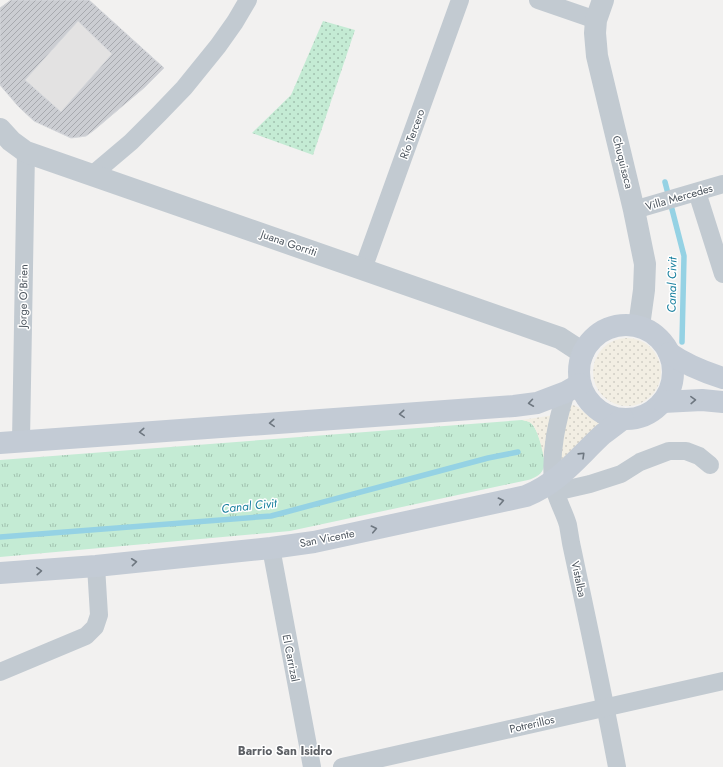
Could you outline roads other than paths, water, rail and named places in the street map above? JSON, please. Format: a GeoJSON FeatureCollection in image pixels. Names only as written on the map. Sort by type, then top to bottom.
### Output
{"type":"FeatureCollection","features":[{"type":"Feature","properties":{"kind":"main road"},"geometry":{"type":"LineString","coordinates":[[10,442],[514,406],[537,403],[573,388],[584,393],[589,401],[603,413],[612,417],[623,419],[634,418],[645,415],[663,402],[669,391],[673,378],[673,366],[669,353],[661,340],[649,330],[639,326],[618,325],[603,330],[591,340],[582,353],[573,388]]}},
{"type":"Feature","properties":{"kind":"main road"},"geometry":{"type":"LineString","coordinates":[[669,353],[691,367],[723,378]]}},
{"type":"Feature","properties":{"kind":"main road"},"geometry":{"type":"LineString","coordinates":[[663,402],[702,400],[723,402]]}},
{"type":"Feature","properties":{"kind":"main road","name":"San Vicente"},"geometry":{"type":"LineString","coordinates":[[0,574],[96,566],[271,548],[314,542],[526,496],[544,488],[554,487],[569,469],[604,434],[623,419]]}},
{"type":"Feature","properties":{"kind":"street"},"geometry":{"type":"LineString","coordinates":[[92,175],[131,142],[184,88],[218,46],[248,0]]}},
{"type":"Feature","properties":{"kind":"street","name":"Río Tercero"},"geometry":{"type":"LineString","coordinates":[[363,269],[460,0]]}},
{"type":"Feature","properties":{"kind":"street"},"geometry":{"type":"LineString","coordinates":[[538,0],[600,10]]}},
{"type":"Feature","properties":{"kind":"street","name":"Chuquisaca"},"geometry":{"type":"LineString","coordinates":[[600,10],[595,33],[597,56],[634,210],[645,264],[644,290],[639,326]]}},
{"type":"Feature","properties":{"kind":"street","name":"Juana Gorriti"},"geometry":{"type":"LineString","coordinates":[[0,129],[26,152],[560,338],[582,353]]}},
{"type":"Feature","properties":{"kind":"street","name":"Jorge O'Brien"},"geometry":{"type":"LineString","coordinates":[[10,442],[26,152]]}},
{"type":"Feature","properties":{"kind":"street","name":"Villa Mercedes"},"geometry":{"type":"LineString","coordinates":[[634,210],[723,184]]}},
{"type":"Feature","properties":{"kind":"street"},"geometry":{"type":"LineString","coordinates":[[696,192],[723,274]]}},
{"type":"Feature","properties":{"kind":"street","name":"Vistalba"},"geometry":{"type":"LineString","coordinates":[[573,388],[558,419],[553,454],[554,487],[568,525],[617,767]]}},
{"type":"Feature","properties":{"kind":"street","name":"San Vicente"},"geometry":{"type":"LineString","coordinates":[[554,487],[590,484],[621,474],[640,462],[669,451],[686,451],[699,456],[710,465]]}},
{"type":"Feature","properties":{"kind":"street","name":"El Carrizal"},"geometry":{"type":"LineString","coordinates":[[271,548],[312,767]]}},
{"type":"Feature","properties":{"kind":"street"},"geometry":{"type":"LineString","coordinates":[[0,672],[86,636],[95,627],[99,615],[96,566]]}},
{"type":"Feature","properties":{"kind":"street","name":"Potrerillos"},"geometry":{"type":"LineString","coordinates":[[342,767],[723,681]]}},
{"type":"Feature","properties":{"kind":"waterway","name":"Canal Civit"},"geometry":{"type":"LineString","coordinates":[[665,182],[684,256],[682,342]]}},
{"type":"Feature","properties":{"kind":"waterway","name":"Canal Civit"},"geometry":{"type":"LineString","coordinates":[[0,537],[271,516],[488,458],[518,452]]}},
{"type":"Feature","properties":{"kind":"district","name":"Barrio San Isidro"},"geometry":{"type":"Point","coordinates":[285,751]}}]}
